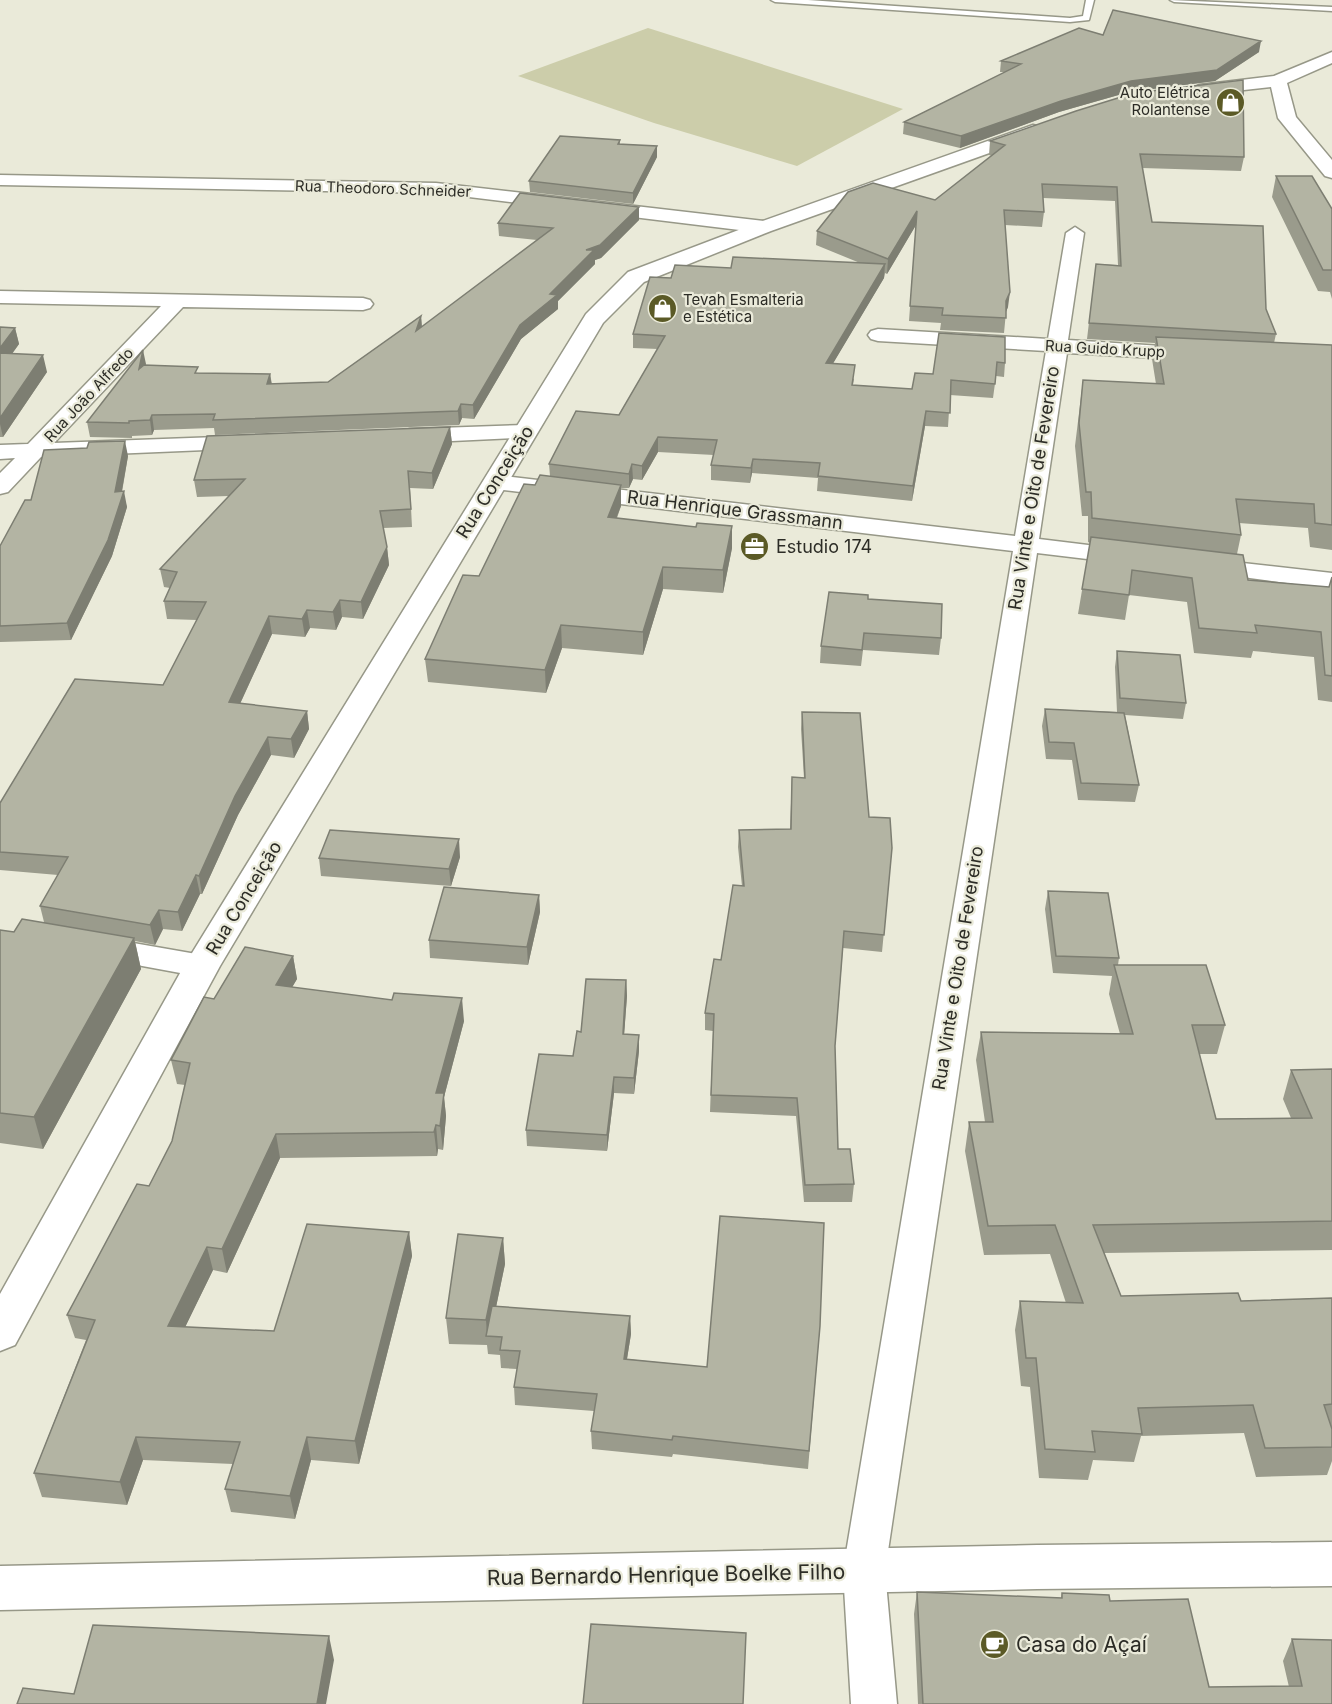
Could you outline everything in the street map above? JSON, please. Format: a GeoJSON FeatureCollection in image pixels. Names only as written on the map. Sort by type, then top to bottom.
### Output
{"type":"FeatureCollection","features":[{"type":"Feature","properties":{"kind":"main road"},"geometry":{"type":"LineString","coordinates":[[1173,93],[1278,81],[1332,57]]}},
{"type":"Feature","properties":{"kind":"main road"},"geometry":{"type":"LineString","coordinates":[[1278,81],[1287,118],[1332,172]]}},
{"type":"Feature","properties":{"kind":"main road","name":"Rua Conceição"},"geometry":{"type":"LineString","coordinates":[[0,1333],[202,966],[594,319],[636,277],[764,227],[1056,122]]}},
{"type":"Feature","properties":{"kind":"main road","name":"Rua Bernardo Henrique Boelke Filho"},"geometry":{"type":"LineString","coordinates":[[0,1588],[1332,1564]]}},
{"type":"Feature","properties":{"kind":"street","name":"Rua Theodoro Schneider"},"geometry":{"type":"LineString","coordinates":[[0,180],[436,188],[764,227]]}},
{"type":"Feature","properties":{"kind":"street","name":"Rua Vinte e Oito de Fevereiro"},"geometry":{"type":"LineString","coordinates":[[874,1704],[864,1572],[1024,545],[1075,233]]}},
{"type":"Feature","properties":{"kind":"street"},"geometry":{"type":"LineString","coordinates":[[0,297],[363,304]]}},
{"type":"Feature","properties":{"kind":"street","name":"Rua João Alfredo"},"geometry":{"type":"LineString","coordinates":[[0,487],[177,301]]}},
{"type":"Feature","properties":{"kind":"street","name":"Rua Guido Krupp"},"geometry":{"type":"LineString","coordinates":[[878,335],[1217,355]]}},
{"type":"Feature","properties":{"kind":"street"},"geometry":{"type":"LineString","coordinates":[[383,438],[526,432]]}},
{"type":"Feature","properties":{"kind":"street"},"geometry":{"type":"LineString","coordinates":[[0,452],[263,442]]}},
{"type":"Feature","properties":{"kind":"street","name":"Rua Henrique Grassmann"},"geometry":{"type":"LineString","coordinates":[[495,482],[1154,560]]}},
{"type":"Feature","properties":{"kind":"street"},"geometry":{"type":"LineString","coordinates":[[1190,564],[1332,581]]}},
{"type":"Feature","properties":{"kind":"street"},"geometry":{"type":"LineString","coordinates":[[68,943],[202,966]]}},
{"type":"Feature","properties":{"kind":"lane"},"geometry":{"type":"LineString","coordinates":[[775,0],[1070,20],[1086,18],[1089,0]]}},
{"type":"Feature","properties":{"kind":"lane"},"geometry":{"type":"LineString","coordinates":[[1174,0],[1332,9]]}},
{"type":"Feature","properties":{"kind":"green space"},"geometry":{"type":"Polygon","coordinates":[[[648,28],[903,109],[797,166],[654,123],[518,76],[648,28]]]}},
{"type":"Feature","properties":{"kind":"building"},"geometry":{"type":"Polygon","coordinates":[[[1113,10],[1261,41],[1217,70],[1131,81],[1061,101],[961,136],[904,122],[1021,64],[1001,61],[1079,28],[1103,35],[1113,10]]]}},
{"type":"Feature","properties":{"kind":"building"},"geometry":{"type":"Polygon","coordinates":[[[1243,80],[1244,157],[1140,154],[1152,222],[1263,226],[1266,309],[1276,334],[1089,323],[1096,264],[1121,266],[1117,187],[1042,184],[1044,212],[1004,210],[1010,292],[1006,301],[1006,318],[942,315],[943,308],[910,306],[917,211],[888,259],[817,231],[848,192],[873,183],[935,200],[1005,145],[990,141],[1134,93],[1243,80]]]}},
{"type":"Feature","properties":{"kind":"building"},"geometry":{"type":"Polygon","coordinates":[[[560,136],[620,140],[618,144],[657,146],[633,193],[529,181],[560,136]]]}},
{"type":"Feature","properties":{"kind":"building"},"geometry":{"type":"Polygon","coordinates":[[[1276,176],[1312,176],[1332,209],[1332,270],[1323,270],[1276,176]]]}},
{"type":"Feature","properties":{"kind":"building"},"geometry":{"type":"Polygon","coordinates":[[[520,193],[639,207],[600,245],[586,250],[594,250],[550,294],[557,295],[520,325],[473,405],[461,404],[458,411],[213,420],[215,414],[152,415],[150,420],[129,421],[129,423],[87,422],[143,350],[139,369],[144,365],[198,367],[195,373],[270,374],[267,384],[328,382],[421,316],[416,331],[553,228],[498,223],[520,193]]]}},
{"type":"Feature","properties":{"kind":"building"},"geometry":{"type":"Polygon","coordinates":[[[733,257],[885,264],[826,363],[855,365],[852,385],[912,389],[915,373],[933,374],[939,333],[1005,337],[1005,363],[997,362],[995,384],[951,380],[950,413],[926,411],[913,486],[818,476],[820,463],[753,459],[751,468],[711,465],[717,440],[658,437],[642,466],[632,464],[629,474],[549,464],[576,411],[619,415],[665,336],[633,334],[650,277],[671,278],[675,265],[731,268],[733,257]]]}},
{"type":"Feature","properties":{"kind":"building"},"geometry":{"type":"Polygon","coordinates":[[[0,327],[15,328],[0,348],[0,327]]]}},
{"type":"Feature","properties":{"kind":"building"},"geometry":{"type":"Polygon","coordinates":[[[1156,337],[1332,345],[1332,525],[1315,523],[1314,504],[1236,499],[1241,535],[1092,518],[1091,492],[1086,492],[1079,423],[1083,380],[1164,384],[1156,337]]]}},
{"type":"Feature","properties":{"kind":"building"},"geometry":{"type":"Polygon","coordinates":[[[0,353],[43,355],[0,418],[0,353]]]}},
{"type":"Feature","properties":{"kind":"building"},"geometry":{"type":"Polygon","coordinates":[[[450,427],[432,473],[408,471],[411,509],[380,511],[387,547],[361,602],[340,600],[333,612],[307,610],[302,619],[269,616],[229,702],[307,711],[291,739],[268,737],[235,796],[199,876],[196,875],[178,912],[159,910],[150,925],[40,906],[68,857],[0,852],[0,803],[75,679],[163,685],[206,602],[164,601],[177,572],[160,569],[245,479],[194,480],[207,436],[450,427]]]}},
{"type":"Feature","properties":{"kind":"building"},"geometry":{"type":"Polygon","coordinates":[[[125,441],[115,492],[124,491],[108,540],[67,623],[0,626],[0,546],[25,500],[31,500],[44,450],[87,448],[89,442],[125,441]]]}},
{"type":"Feature","properties":{"kind":"building"},"geometry":{"type":"Polygon","coordinates":[[[540,475],[621,485],[608,517],[696,527],[697,523],[732,526],[723,570],[663,567],[643,632],[561,625],[545,670],[425,659],[463,575],[479,576],[524,484],[535,485],[540,475]]]}},
{"type":"Feature","properties":{"kind":"building"},"geometry":{"type":"Polygon","coordinates":[[[1091,537],[1243,555],[1248,580],[1329,587],[1332,577],[1332,676],[1325,675],[1321,632],[1255,625],[1257,633],[1199,628],[1192,578],[1132,570],[1129,595],[1082,589],[1091,537]]]}},
{"type":"Feature","properties":{"kind":"building"},"geometry":{"type":"Polygon","coordinates":[[[829,592],[868,595],[868,599],[942,604],[941,638],[864,633],[862,650],[821,646],[829,592]]]}},
{"type":"Feature","properties":{"kind":"building"},"geometry":{"type":"Polygon","coordinates":[[[1117,651],[1180,655],[1186,703],[1120,698],[1117,651]]]}},
{"type":"Feature","properties":{"kind":"building"},"geometry":{"type":"Polygon","coordinates":[[[1045,709],[1124,713],[1139,785],[1081,783],[1074,743],[1049,742],[1045,709]]]}},
{"type":"Feature","properties":{"kind":"building"},"geometry":{"type":"Polygon","coordinates":[[[802,712],[860,713],[869,817],[890,818],[892,848],[884,935],[844,931],[835,1046],[838,1149],[850,1149],[854,1184],[805,1185],[797,1098],[711,1095],[714,1014],[705,1013],[714,959],[721,960],[733,885],[744,886],[739,830],[791,829],[792,777],[805,778],[802,712]]]}},
{"type":"Feature","properties":{"kind":"building"},"geometry":{"type":"Polygon","coordinates":[[[330,830],[459,839],[449,869],[319,858],[330,830]]]}},
{"type":"Feature","properties":{"kind":"building"},"geometry":{"type":"Polygon","coordinates":[[[444,887],[539,895],[527,947],[429,940],[444,887]]]}},
{"type":"Feature","properties":{"kind":"building"},"geometry":{"type":"Polygon","coordinates":[[[1048,891],[1108,893],[1119,958],[1056,956],[1048,891]]]}},
{"type":"Feature","properties":{"kind":"building"},"geometry":{"type":"Polygon","coordinates":[[[22,919],[134,938],[34,1117],[0,1113],[0,930],[14,932],[22,919]]]}},
{"type":"Feature","properties":{"kind":"building"},"geometry":{"type":"Polygon","coordinates":[[[245,947],[293,956],[276,985],[392,1000],[394,993],[462,998],[436,1093],[444,1093],[440,1126],[436,1125],[434,1132],[276,1134],[222,1249],[207,1247],[168,1326],[274,1331],[307,1224],[409,1232],[355,1441],[307,1437],[290,1496],[225,1489],[240,1442],[136,1437],[120,1482],[34,1473],[95,1320],[67,1315],[137,1184],[149,1186],[172,1141],[190,1063],[171,1060],[204,997],[214,999],[245,947]]]}},
{"type":"Feature","properties":{"kind":"building"},"geometry":{"type":"Polygon","coordinates":[[[1114,965],[1206,965],[1225,1025],[1192,1025],[1216,1119],[1312,1118],[1291,1070],[1332,1069],[1332,1221],[1093,1225],[1121,1296],[1238,1293],[1241,1301],[1332,1298],[1332,1404],[1324,1405],[1332,1429],[1332,1447],[1265,1448],[1253,1405],[1138,1408],[1142,1434],[1092,1431],[1095,1452],[1045,1449],[1036,1358],[1026,1358],[1020,1301],[1083,1303],[1055,1225],[988,1226],[969,1122],[993,1122],[981,1032],[1133,1034],[1114,965]]]}},
{"type":"Feature","properties":{"kind":"building"},"geometry":{"type":"Polygon","coordinates":[[[586,979],[626,980],[623,1034],[639,1035],[634,1078],[614,1077],[607,1135],[526,1130],[539,1054],[573,1056],[577,1031],[581,1032],[586,979]]]}},
{"type":"Feature","properties":{"kind":"building"},"geometry":{"type":"Polygon","coordinates":[[[720,1216],[824,1223],[820,1326],[809,1451],[673,1436],[672,1440],[591,1431],[597,1394],[514,1387],[520,1351],[500,1350],[502,1337],[486,1336],[492,1306],[630,1316],[624,1359],[707,1367],[720,1216]]]}},
{"type":"Feature","properties":{"kind":"building"},"geometry":{"type":"Polygon","coordinates":[[[458,1234],[503,1238],[486,1320],[446,1318],[458,1234]]]}},
{"type":"Feature","properties":{"kind":"building"},"geometry":{"type":"Polygon","coordinates":[[[917,1592],[1062,1598],[1062,1593],[1109,1595],[1110,1601],[1188,1599],[1209,1687],[1302,1686],[1292,1639],[1332,1640],[1332,1704],[923,1704],[917,1592]]]}},
{"type":"Feature","properties":{"kind":"building"},"geometry":{"type":"Polygon","coordinates":[[[591,1624],[746,1633],[743,1704],[583,1704],[591,1624]]]}},
{"type":"Feature","properties":{"kind":"building"},"geometry":{"type":"Polygon","coordinates":[[[93,1625],[329,1636],[317,1704],[17,1704],[23,1688],[74,1694],[93,1625]]]}},
{"type":"Feature","properties":{"kind":"place","name":"Auto Elétrica Rolantense"},"geometry":{"type":"Point","coordinates":[1231,102]}},
{"type":"Feature","properties":{"kind":"place","name":"Tevah Esmalteria e Estética"},"geometry":{"type":"Point","coordinates":[662,309]}},
{"type":"Feature","properties":{"kind":"place","name":"Estudio 174"},"geometry":{"type":"Point","coordinates":[755,547]}},
{"type":"Feature","properties":{"kind":"place","name":"Casa do Açaí"},"geometry":{"type":"Point","coordinates":[995,1645]}}]}
